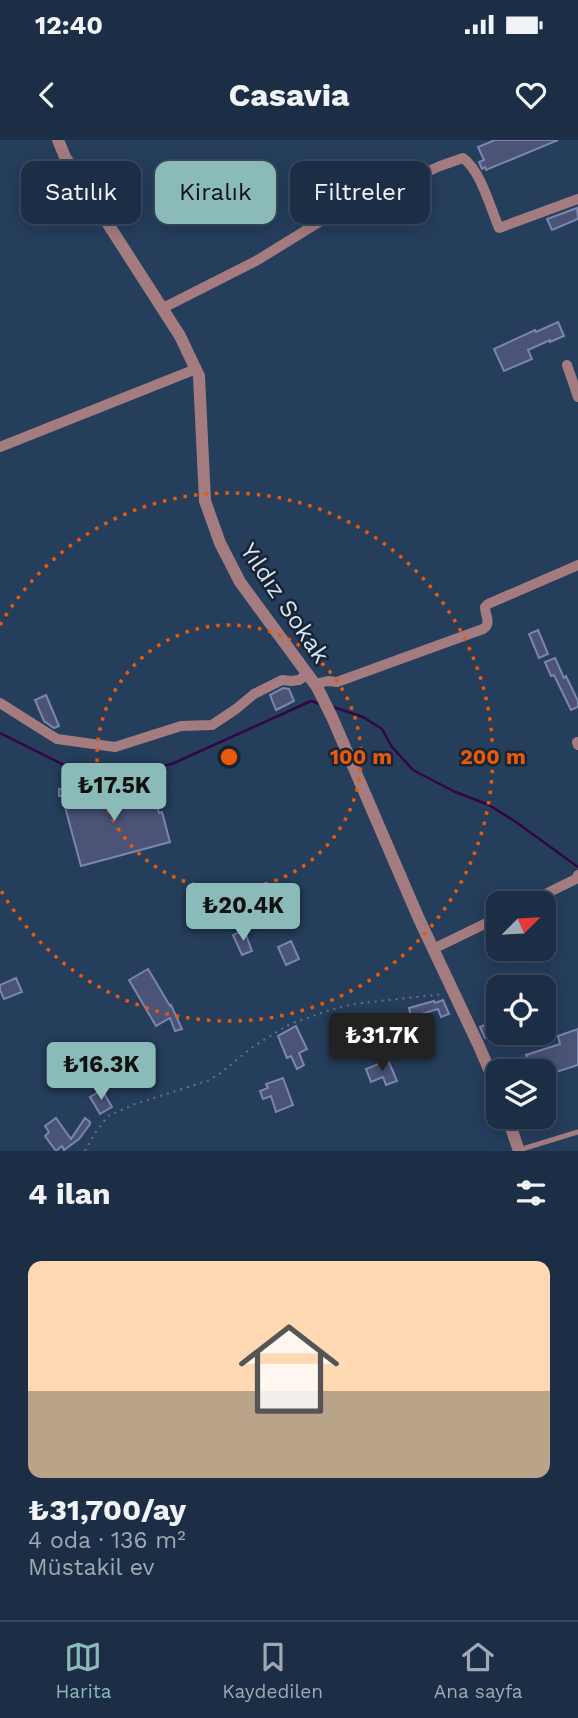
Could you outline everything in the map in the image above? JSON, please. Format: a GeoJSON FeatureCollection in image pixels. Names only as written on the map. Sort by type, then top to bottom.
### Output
{"type":"FeatureCollection","features":[{"type":"Feature","properties":{"kind":"street","name":"Yıldız Sokak"},"geometry":{"type":"LineString","coordinates":[[58,140],[65,157],[180,336],[196,369],[199,376],[205,502],[220,543],[240,582],[313,682],[332,717],[433,949],[486,1062]]}},
{"type":"Feature","properties":{"kind":"street"},"geometry":{"type":"LineString","coordinates":[[163,308],[256,261],[329,216],[463,158],[470,163],[477,175],[499,228],[578,199]]}},
{"type":"Feature","properties":{"kind":"street"},"geometry":{"type":"LineString","coordinates":[[567,365],[578,397]]}},
{"type":"Feature","properties":{"kind":"street"},"geometry":{"type":"LineString","coordinates":[[0,447],[196,369]]}},
{"type":"Feature","properties":{"kind":"street"},"geometry":{"type":"LineString","coordinates":[[0,703],[57,738],[114,747],[181,726],[212,725],[254,694],[282,680],[337,682],[483,629],[488,622],[485,607],[488,604],[578,565]]}},
{"type":"Feature","properties":{"kind":"street"},"geometry":{"type":"LineString","coordinates":[[552,891],[576,879],[578,875]]}},
{"type":"Feature","properties":{"kind":"street"},"geometry":{"type":"LineString","coordinates":[[433,949],[486,923]]}},
{"type":"Feature","properties":{"kind":"street"},"geometry":{"type":"LineString","coordinates":[[512,1129],[519,1150]]}},
{"type":"Feature","properties":{"kind":"lane"},"geometry":{"type":"LineString","coordinates":[[519,1150],[578,1132]]}},
{"type":"Feature","properties":{"kind":"path"},"geometry":{"type":"LineString","coordinates":[[85,1151],[108,1116],[218,1076],[254,1046],[290,1024],[354,1004],[416,998],[452,991]]}},
{"type":"Feature","properties":{"kind":"building"},"geometry":{"type":"Polygon","coordinates":[[[495,140],[558,140],[486,170],[485,167],[482,169],[479,162],[484,160],[478,147],[495,140]]]}},
{"type":"Feature","properties":{"kind":"building"},"geometry":{"type":"Polygon","coordinates":[[[577,208],[578,219],[552,230],[547,219],[577,208]]]}},
{"type":"Feature","properties":{"kind":"building"},"geometry":{"type":"Polygon","coordinates":[[[558,322],[564,336],[528,350],[532,359],[504,371],[494,349],[558,322]]]}},
{"type":"Feature","properties":{"kind":"building"},"geometry":{"type":"Polygon","coordinates":[[[538,630],[548,654],[539,658],[529,634],[538,630]]]}},
{"type":"Feature","properties":{"kind":"building"},"geometry":{"type":"Polygon","coordinates":[[[555,658],[578,701],[578,707],[571,710],[545,662],[555,658]]]}},
{"type":"Feature","properties":{"kind":"building"},"geometry":{"type":"Polygon","coordinates":[[[283,688],[289,689],[294,701],[276,710],[270,695],[283,688]]]}},
{"type":"Feature","properties":{"kind":"building"},"geometry":{"type":"Polygon","coordinates":[[[46,695],[59,726],[54,728],[44,721],[35,700],[46,695]]]}},
{"type":"Feature","properties":{"kind":"building"},"geometry":{"type":"Polygon","coordinates":[[[131,785],[133,792],[152,787],[170,842],[81,866],[59,789],[83,788],[84,798],[131,785]]]}},
{"type":"Feature","properties":{"kind":"building"},"geometry":{"type":"Polygon","coordinates":[[[236,891],[244,912],[222,921],[217,910],[225,907],[221,897],[236,891]]]}},
{"type":"Feature","properties":{"kind":"building"},"geometry":{"type":"Polygon","coordinates":[[[244,930],[252,951],[242,955],[233,935],[244,930]]]}},
{"type":"Feature","properties":{"kind":"building"},"geometry":{"type":"Polygon","coordinates":[[[291,941],[299,959],[286,965],[278,947],[291,941]]]}},
{"type":"Feature","properties":{"kind":"building"},"geometry":{"type":"Polygon","coordinates":[[[148,969],[171,1005],[182,1029],[175,1031],[170,1018],[156,1026],[129,980],[148,969]]]}},
{"type":"Feature","properties":{"kind":"building"},"geometry":{"type":"Polygon","coordinates":[[[16,978],[22,992],[4,999],[0,985],[16,978]]]}},
{"type":"Feature","properties":{"kind":"building"},"geometry":{"type":"Polygon","coordinates":[[[443,1000],[449,1014],[441,1017],[438,1009],[411,1017],[409,1008],[443,1000]]]}},
{"type":"Feature","properties":{"kind":"building"},"geometry":{"type":"Polygon","coordinates":[[[486,1024],[486,1038],[485,1038],[480,1027],[486,1024]]]}},
{"type":"Feature","properties":{"kind":"building"},"geometry":{"type":"Polygon","coordinates":[[[296,1026],[307,1049],[299,1053],[304,1065],[297,1069],[291,1056],[287,1058],[278,1036],[296,1026]]]}},
{"type":"Feature","properties":{"kind":"building"},"geometry":{"type":"Polygon","coordinates":[[[578,1029],[578,1065],[556,1072],[556,1059],[527,1059],[526,1055],[560,1044],[558,1036],[578,1029]]]}},
{"type":"Feature","properties":{"kind":"building"},"geometry":{"type":"Polygon","coordinates":[[[388,1060],[397,1081],[386,1085],[383,1077],[371,1082],[366,1069],[388,1060]]]}},
{"type":"Feature","properties":{"kind":"building"},"geometry":{"type":"Polygon","coordinates":[[[283,1078],[293,1105],[276,1112],[271,1096],[263,1099],[260,1091],[268,1088],[266,1084],[283,1078]]]}},
{"type":"Feature","properties":{"kind":"building"},"geometry":{"type":"Polygon","coordinates":[[[102,1090],[112,1107],[100,1114],[90,1097],[102,1090]]]}},
{"type":"Feature","properties":{"kind":"building"},"geometry":{"type":"Polygon","coordinates":[[[56,1118],[71,1139],[85,1118],[90,1124],[79,1139],[64,1150],[62,1146],[56,1151],[45,1136],[49,1132],[45,1126],[56,1118]]]}},
{"type":"Feature","properties":{"kind":"waterway"},"geometry":{"type":"LineString","coordinates":[[0,733],[70,768],[97,773],[127,773],[172,764],[311,701],[320,704]]}},
{"type":"Feature","properties":{"kind":"waterway"},"geometry":{"type":"LineString","coordinates":[[333,707],[363,717],[382,729],[392,747],[413,770],[453,791],[489,805],[578,867]]}}]}
